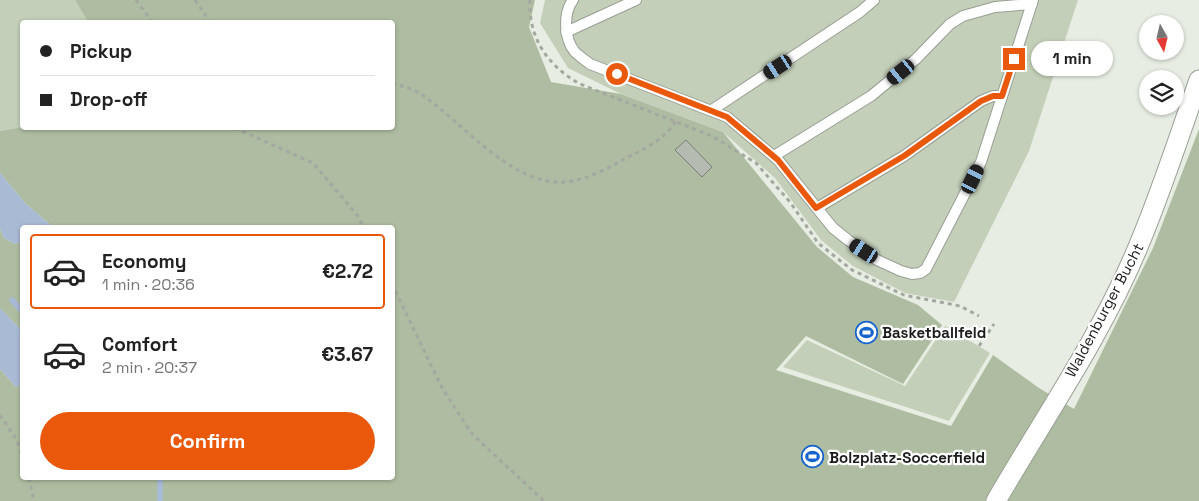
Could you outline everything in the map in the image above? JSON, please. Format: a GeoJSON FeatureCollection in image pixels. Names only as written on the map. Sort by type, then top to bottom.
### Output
{"type":"FeatureCollection","features":[{"type":"Feature","properties":{"kind":"street","name":"Waldenburger Bucht"},"geometry":{"type":"LineString","coordinates":[[996,501],[1074,370],[1109,307],[1138,248],[1199,80]]}},
{"type":"Feature","properties":{"kind":"lane"},"geometry":{"type":"LineString","coordinates":[[573,0],[567,18],[566,32],[568,42],[575,52],[590,64],[727,117],[774,156],[832,228],[877,260],[901,271],[920,273],[926,269],[981,162],[1032,2],[995,7],[963,16],[950,24],[916,59],[871,96],[774,156]]}},
{"type":"Feature","properties":{"kind":"lane"},"geometry":{"type":"LineString","coordinates":[[566,32],[636,0]]}},
{"type":"Feature","properties":{"kind":"lane"},"geometry":{"type":"LineString","coordinates":[[712,110],[860,12],[874,0]]}},
{"type":"Feature","properties":{"kind":"lane"},"geometry":{"type":"LineString","coordinates":[[816,208],[904,156],[981,101],[993,96],[1002,96]]}},
{"type":"Feature","properties":{"kind":"path"},"geometry":{"type":"LineString","coordinates":[[136,0],[151,20]]}},
{"type":"Feature","properties":{"kind":"path"},"geometry":{"type":"LineString","coordinates":[[195,0],[209,20]]}},
{"type":"Feature","properties":{"kind":"path"},"geometry":{"type":"LineString","coordinates":[[395,84],[420,93],[505,162],[527,175],[549,182],[572,181],[610,167],[669,133],[676,121]]}},
{"type":"Feature","properties":{"kind":"path"},"geometry":{"type":"LineString","coordinates":[[239,130],[313,163],[358,216],[362,225]]}},
{"type":"Feature","properties":{"kind":"path"},"geometry":{"type":"LineString","coordinates":[[395,290],[442,388],[472,434],[544,501]]}},
{"type":"Feature","properties":{"kind":"path"},"geometry":{"type":"LineString","coordinates":[[960,306],[979,316]]}},
{"type":"Feature","properties":{"kind":"path"},"geometry":{"type":"LineString","coordinates":[[979,346],[994,324]]}},
{"type":"Feature","properties":{"kind":"path"},"geometry":{"type":"LineString","coordinates":[[0,415],[17,440],[20,450]]}},
{"type":"Feature","properties":{"kind":"path"},"geometry":{"type":"LineString","coordinates":[[29,480],[34,501]]}},
{"type":"Feature","properties":{"kind":"green space"},"geometry":{"type":"Polygon","coordinates":[[[0,0],[75,0],[87,20],[20,20],[20,127],[0,131],[0,0]]]}},
{"type":"Feature","properties":{"kind":"green space"},"geometry":{"type":"Polygon","coordinates":[[[75,0],[535,0],[529,27],[551,82],[621,94],[723,132],[817,247],[853,277],[918,305],[942,325],[903,384],[806,336],[776,370],[951,426],[993,355],[1039,388],[1074,409],[1153,248],[1199,129],[1199,501],[0,501],[0,369],[16,387],[20,385],[20,480],[395,480],[395,225],[51,225],[25,203],[0,173],[0,131],[20,127],[20,130],[395,130],[395,20],[87,20],[75,0]]]}},
{"type":"Feature","properties":{"kind":"green space"},"geometry":{"type":"Polygon","coordinates":[[[545,0],[1078,0],[1029,151],[954,302],[905,293],[853,266],[821,240],[775,178],[723,132],[621,94],[568,68],[540,23],[545,0]]]}},
{"type":"Feature","properties":{"kind":"green space"},"geometry":{"type":"Polygon","coordinates":[[[0,229],[4,238],[15,244],[20,243],[20,329],[0,308],[0,229]]]}},
{"type":"Feature","properties":{"kind":"green space"},"geometry":{"type":"Polygon","coordinates":[[[945,326],[990,353],[949,421],[783,367],[807,340],[905,386],[945,326]]]}},
{"type":"Feature","properties":{"kind":"water"},"geometry":{"type":"Polygon","coordinates":[[[0,173],[25,203],[51,225],[20,225],[20,243],[15,244],[4,238],[0,229],[0,173]]]}},
{"type":"Feature","properties":{"kind":"water"},"geometry":{"type":"Polygon","coordinates":[[[0,308],[20,329],[20,385],[16,387],[0,369],[0,308]]]}},
{"type":"Feature","properties":{"kind":"building"},"geometry":{"type":"Polygon","coordinates":[[[686,140],[712,167],[702,177],[675,150],[686,140]]]}},
{"type":"Feature","properties":{"kind":"waterway"},"geometry":{"type":"LineString","coordinates":[[12,300],[20,309]]}},
{"type":"Feature","properties":{"kind":"waterway"},"geometry":{"type":"LineString","coordinates":[[160,480],[160,501]]}},
{"type":"Feature","properties":{"kind":"place","name":"Basketballfeld"},"geometry":{"type":"Point","coordinates":[866,332]}},
{"type":"Feature","properties":{"kind":"place","name":"Bolzplatz-Soccerfield"},"geometry":{"type":"Point","coordinates":[813,457]}},
{"type":"Feature","properties":{"kind":"route"},"geometry":{"type":"LineString","coordinates":[[617,74],[705,106],[727,117],[778,160],[816,208],[904,156],[981,101],[993,96],[1002,96],[1014,59]]}}]}
